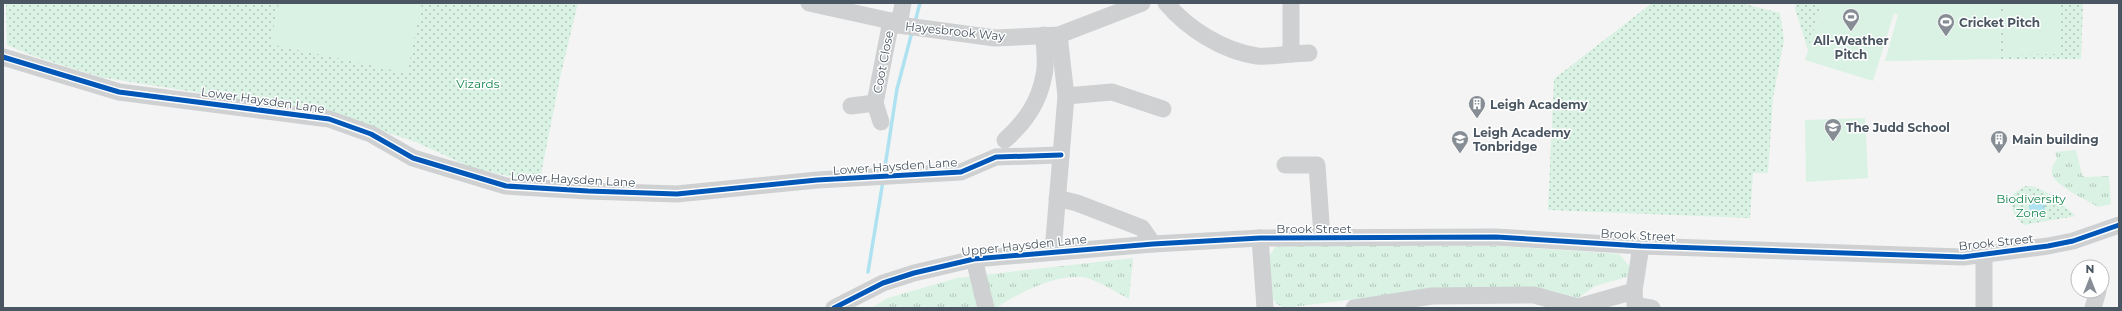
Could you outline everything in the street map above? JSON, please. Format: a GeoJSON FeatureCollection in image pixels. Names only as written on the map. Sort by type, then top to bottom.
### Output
{"type":"FeatureCollection","features":[{"type":"Feature","properties":{"kind":"street","name":"Hayesbrook Way"},"geometry":{"type":"LineString","coordinates":[[809,3],[895,23],[995,38],[1052,35],[1142,3]]}},
{"type":"Feature","properties":{"kind":"street","name":"Hayesbrook Way"},"geometry":{"type":"LineString","coordinates":[[895,23],[902,3]]}},
{"type":"Feature","properties":{"kind":"street"},"geometry":{"type":"LineString","coordinates":[[1166,3],[1177,16],[1226,49],[1258,56],[1309,53]]}},
{"type":"Feature","properties":{"kind":"street"},"geometry":{"type":"LineString","coordinates":[[1291,54],[1292,3]]}},
{"type":"Feature","properties":{"kind":"street","name":"Coot Close"},"geometry":{"type":"LineString","coordinates":[[881,122],[875,103],[895,23]]}},
{"type":"Feature","properties":{"kind":"street"},"geometry":{"type":"LineString","coordinates":[[1052,35],[1066,96],[1053,251]]}},
{"type":"Feature","properties":{"kind":"street"},"geometry":{"type":"LineString","coordinates":[[1005,140],[1024,122],[1035,105],[1045,75],[1052,35]]}},
{"type":"Feature","properties":{"kind":"street","name":"Lower Haysden Lane"},"geometry":{"type":"LineString","coordinates":[[3,57],[119,92],[329,119],[371,134],[413,158],[506,186],[677,194],[817,180],[858,179],[961,172],[996,157],[1061,155]]}},
{"type":"Feature","properties":{"kind":"street"},"geometry":{"type":"LineString","coordinates":[[1066,96],[1112,92],[1163,109]]}},
{"type":"Feature","properties":{"kind":"street","name":"Coot Close"},"geometry":{"type":"LineString","coordinates":[[851,106],[875,103]]}},
{"type":"Feature","properties":{"kind":"street"},"geometry":{"type":"LineString","coordinates":[[1285,165],[1317,165],[1322,237]]}},
{"type":"Feature","properties":{"kind":"street"},"geometry":{"type":"LineString","coordinates":[[1057,198],[1077,203],[1142,228],[1153,244]]}},
{"type":"Feature","properties":{"kind":"street","name":"Brook Street"},"geometry":{"type":"LineString","coordinates":[[1153,244],[1260,238],[1496,237],[1641,246],[1963,257],[1984,256],[2073,241],[2119,225]]}},
{"type":"Feature","properties":{"kind":"street"},"geometry":{"type":"LineString","coordinates":[[1260,238],[1265,308]]}},
{"type":"Feature","properties":{"kind":"street","name":"Upper Haysden Lane"},"geometry":{"type":"LineString","coordinates":[[834,308],[883,284],[914,273],[974,259],[1053,251],[1153,244]]}},
{"type":"Feature","properties":{"kind":"street"},"geometry":{"type":"LineString","coordinates":[[1641,246],[1634,291],[1635,305],[1652,308]]}},
{"type":"Feature","properties":{"kind":"street"},"geometry":{"type":"LineString","coordinates":[[1984,256],[1984,308]]}},
{"type":"Feature","properties":{"kind":"street"},"geometry":{"type":"LineString","coordinates":[[974,259],[986,308]]}},
{"type":"Feature","properties":{"kind":"street"},"geometry":{"type":"LineString","coordinates":[[1354,308],[1432,296],[1534,295],[1578,308],[1634,291]]}},
{"type":"Feature","properties":{"kind":"green space","name":"Vizards"},"geometry":{"type":"Polygon","coordinates":[[[6,3],[578,3],[561,73],[540,179],[514,177],[472,168],[416,142],[327,113],[100,77],[34,56],[7,45],[6,3]]]}},
{"type":"Feature","properties":{"kind":"green space"},"geometry":{"type":"Polygon","coordinates":[[[279,3],[422,3],[407,73],[270,44],[279,3]]]}},
{"type":"Feature","properties":{"kind":"green space"},"geometry":{"type":"Polygon","coordinates":[[[1652,3],[1741,3],[1780,13],[1784,40],[1773,98],[1768,173],[1753,173],[1750,218],[1548,210],[1554,79],[1652,3]]]}},
{"type":"Feature","properties":{"kind":"green space"},"geometry":{"type":"Polygon","coordinates":[[[1796,3],[1822,3],[1808,50],[1795,9],[1796,3]]]}},
{"type":"Feature","properties":{"kind":"green space"},"geometry":{"type":"Polygon","coordinates":[[[1822,3],[2000,3],[2001,59],[1885,61],[1898,15],[1894,13],[1873,81],[1805,60],[1822,3]]]}},
{"type":"Feature","properties":{"kind":"green space"},"geometry":{"type":"Polygon","coordinates":[[[2000,3],[2083,3],[2081,59],[2001,59],[2000,3]]]}},
{"type":"Feature","properties":{"kind":"green space"},"geometry":{"type":"Polygon","coordinates":[[[2004,3],[2059,3],[2061,54],[2004,55],[2004,3]]]}},
{"type":"Feature","properties":{"kind":"green space"},"geometry":{"type":"Polygon","coordinates":[[[1865,118],[1868,178],[1806,182],[1805,120],[1865,118]]]}},
{"type":"Feature","properties":{"kind":"green space"},"geometry":{"type":"Polygon","coordinates":[[[2076,150],[2082,175],[2085,177],[2109,176],[2111,204],[2098,207],[2065,188],[2054,179],[2052,172],[2053,166],[2057,159],[2055,152],[2076,150]]]}},
{"type":"Feature","properties":{"kind":"green space","name":"Biodiversity Zone"},"geometry":{"type":"Polygon","coordinates":[[[2025,186],[2046,192],[2076,216],[2024,225],[2013,211],[2012,198],[2013,194],[2025,186]]]}},
{"type":"Feature","properties":{"kind":"green space"},"geometry":{"type":"Polygon","coordinates":[[[1286,245],[1500,246],[1619,254],[1630,267],[1627,277],[1595,286],[1578,298],[1549,290],[1505,287],[1402,293],[1285,308],[1277,304],[1270,296],[1269,257],[1275,247],[1286,245]]]}},
{"type":"Feature","properties":{"kind":"green space"},"geometry":{"type":"Polygon","coordinates":[[[1133,258],[1129,299],[1090,279],[1068,277],[1042,284],[1028,290],[996,308],[871,308],[888,298],[957,278],[1133,258]]]}},
{"type":"Feature","properties":{"kind":"water"},"geometry":{"type":"Polygon","coordinates":[[[2037,200],[2044,205],[2045,208],[2040,215],[2037,216],[2030,211],[2029,208],[2034,201],[2037,200]]]}},
{"type":"Feature","properties":{"kind":"waterway"},"geometry":{"type":"LineString","coordinates":[[915,22],[920,3]]}},
{"type":"Feature","properties":{"kind":"waterway"},"geometry":{"type":"LineString","coordinates":[[884,173],[897,89],[912,32]]}},
{"type":"Feature","properties":{"kind":"waterway"},"geometry":{"type":"LineString","coordinates":[[868,272],[883,181]]}},
{"type":"Feature","properties":{"kind":"cycle path"},"geometry":{"type":"LineString","coordinates":[[3,57],[119,92],[329,119],[371,134],[413,158],[506,186],[677,194],[817,180],[961,172],[996,157],[1061,155]]}},
{"type":"Feature","properties":{"kind":"cycle path"},"geometry":{"type":"LineString","coordinates":[[834,308],[883,283],[914,273],[974,259],[1153,244],[1260,238],[1496,237],[1641,246],[1963,257],[2048,246],[2073,241],[2119,225]]}},
{"type":"Feature","properties":{"kind":"place","name":"All-Weather Pitch"},"geometry":{"type":"Point","coordinates":[1851,32]}},
{"type":"Feature","properties":{"kind":"place","name":"Cricket Pitch"},"geometry":{"type":"Point","coordinates":[1946,37]}},
{"type":"Feature","properties":{"kind":"place","name":"Leigh Academy"},"geometry":{"type":"Point","coordinates":[1477,119]}},
{"type":"Feature","properties":{"kind":"place","name":"The Judd School"},"geometry":{"type":"Point","coordinates":[1833,142]}},
{"type":"Feature","properties":{"kind":"place","name":"Leigh Academy Tonbridge"},"geometry":{"type":"Point","coordinates":[1460,154]}},
{"type":"Feature","properties":{"kind":"place","name":"Main building"},"geometry":{"type":"Point","coordinates":[1999,154]}}]}
